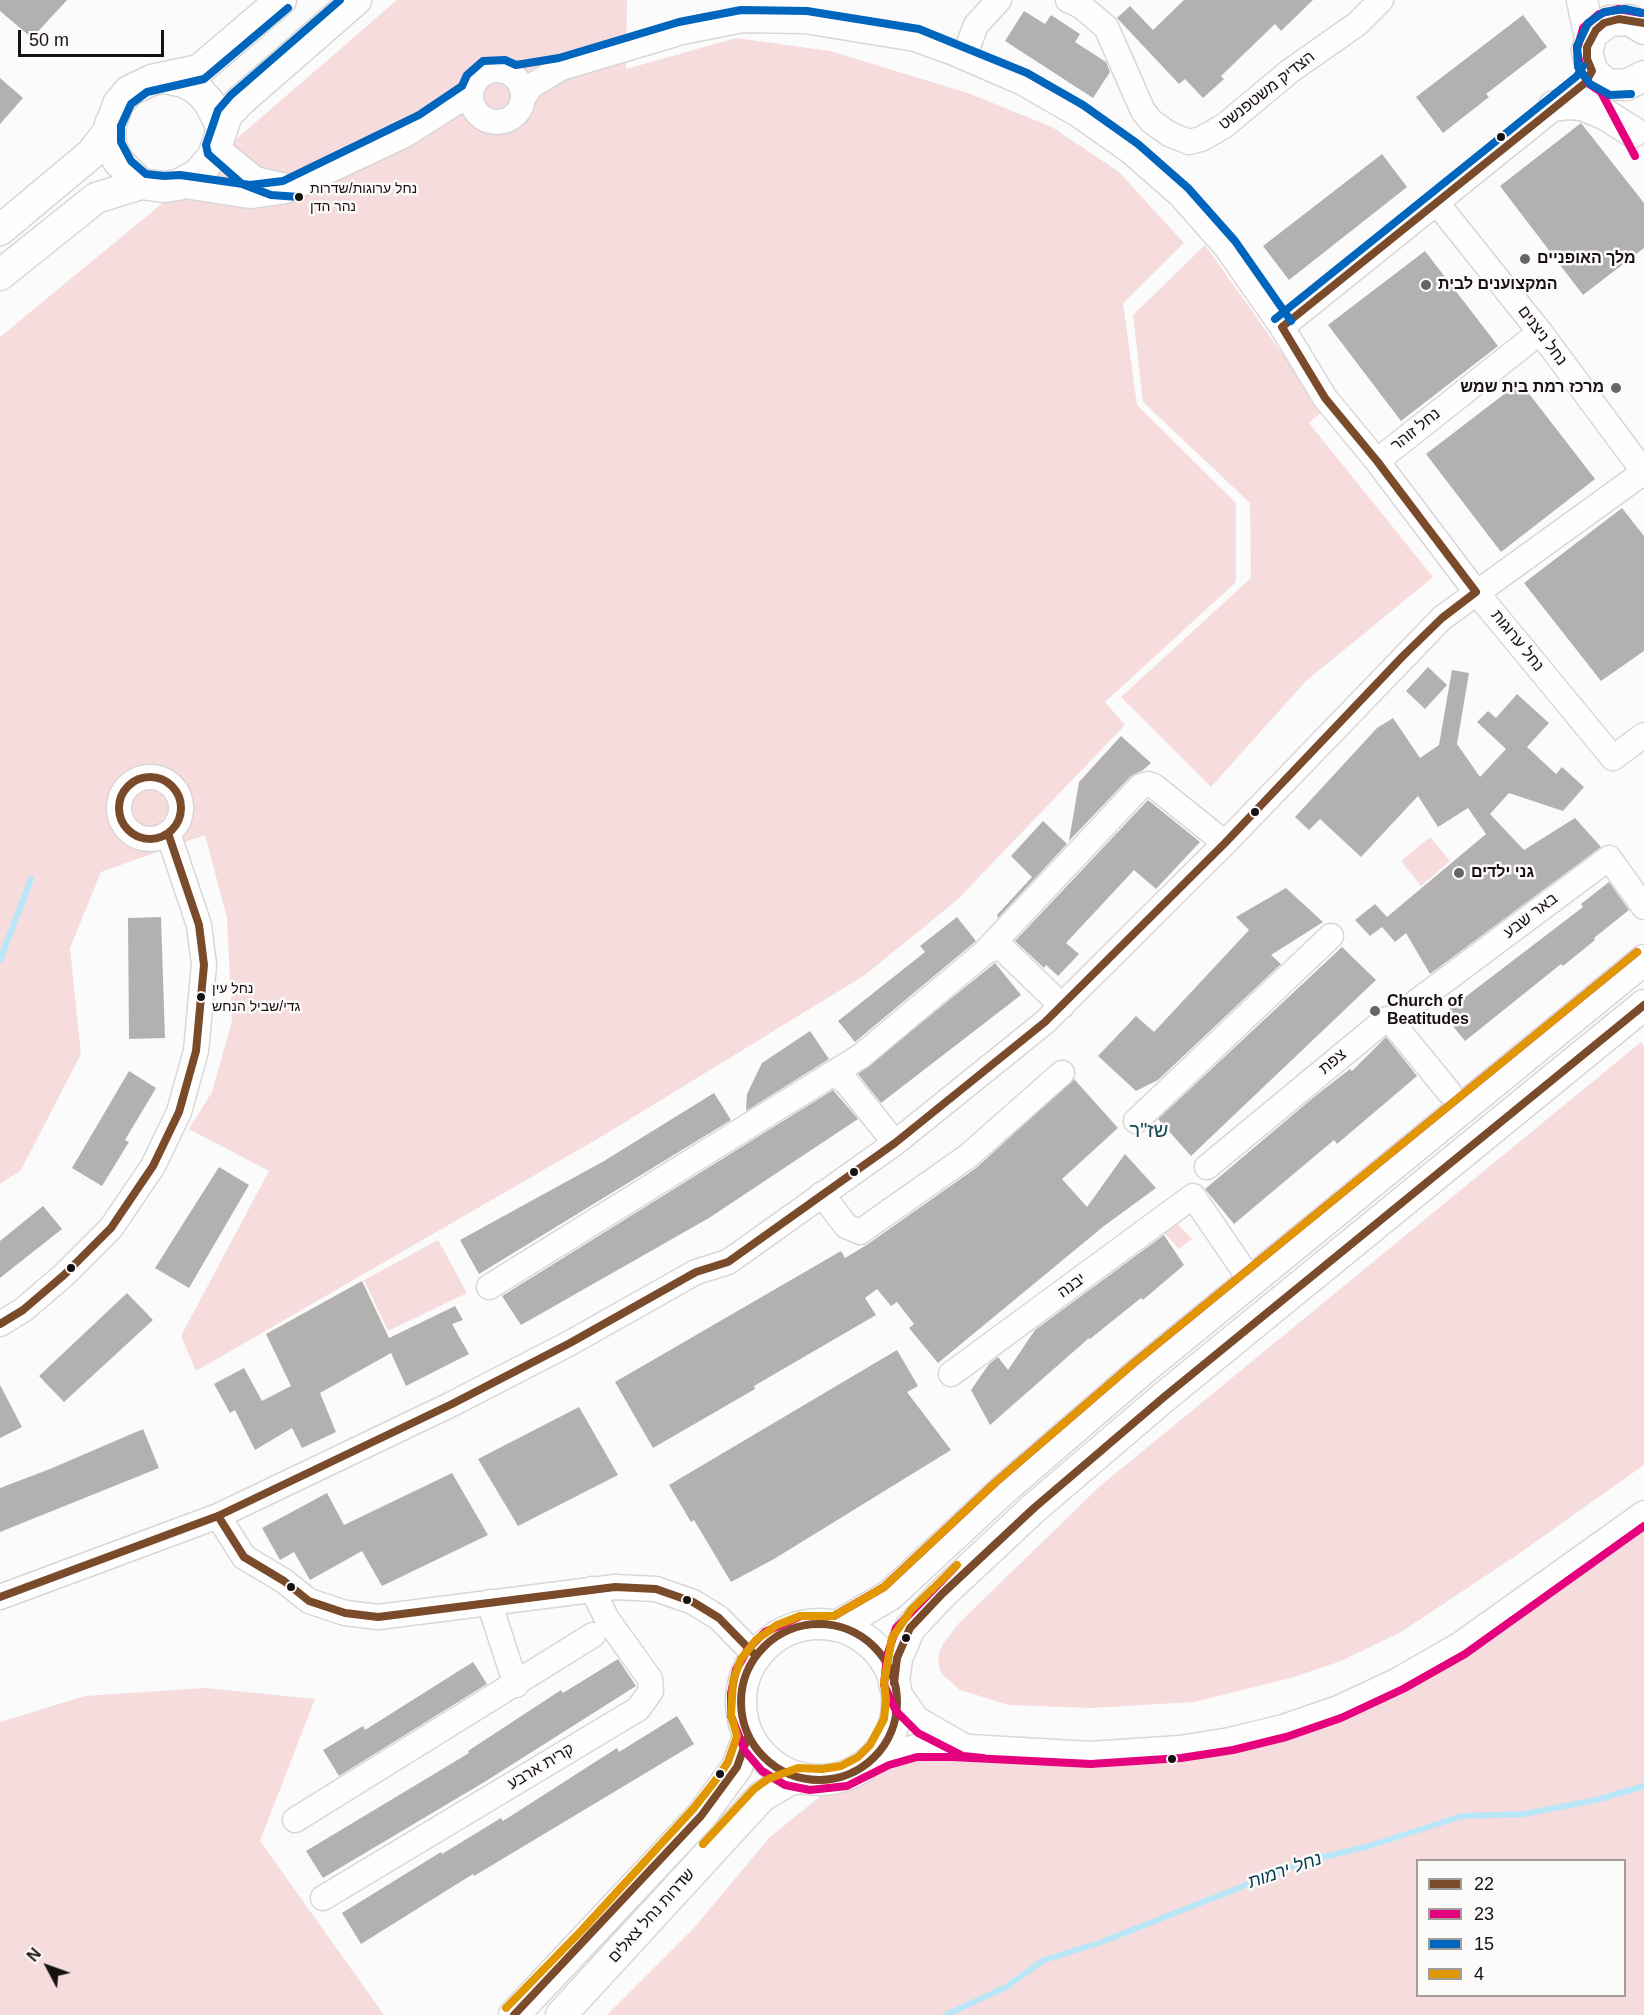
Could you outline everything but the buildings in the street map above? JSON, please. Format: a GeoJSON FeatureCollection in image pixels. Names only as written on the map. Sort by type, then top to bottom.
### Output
{"type":"FeatureCollection","features":[{"type":"Feature","properties":{"kind":"main road"},"geometry":{"type":"LineString","coordinates":[[0,230],[86,159],[104,138],[118,104],[129,91],[143,82],[199,70],[281,0]]}},
{"type":"Feature","properties":{"kind":"main road"},"geometry":{"type":"LineString","coordinates":[[0,275],[96,198],[141,184],[164,187],[178,185],[198,174],[209,163],[227,115],[356,0]]}},
{"type":"Feature","properties":{"kind":"main road"},"geometry":{"type":"LineString","coordinates":[[1582,0],[1590,38],[1587,56],[1639,142]]}},
{"type":"Feature","properties":{"kind":"main road"},"geometry":{"type":"LineString","coordinates":[[1618,0],[1641,25]]}},
{"type":"Feature","properties":{"kind":"main road"},"geometry":{"type":"LineString","coordinates":[[1590,38],[1596,30],[1610,21],[1624,19],[1641,25]]}},
{"type":"Feature","properties":{"kind":"main road"},"geometry":{"type":"LineString","coordinates":[[1600,77],[1626,85],[1644,75]]}},
{"type":"Feature","properties":{"kind":"main road"},"geometry":{"type":"LineString","coordinates":[[165,78],[184,82],[198,90],[209,102],[219,138]]}},
{"type":"Feature","properties":{"kind":"main road"},"geometry":{"type":"LineString","coordinates":[[1554,106],[1582,105],[1606,116],[1639,142]]}},
{"type":"Feature","properties":{"kind":"main road"},"geometry":{"type":"LineString","coordinates":[[110,124],[111,145],[118,161],[141,184]]}},
{"type":"Feature","properties":{"kind":"main road"},"geometry":{"type":"LineString","coordinates":[[837,1626],[890,1595],[1012,1483],[1251,1281],[1644,960]]}},
{"type":"Feature","properties":{"kind":"main road"},"geometry":{"type":"LineString","coordinates":[[895,1686],[886,1662],[870,1643],[837,1626],[814,1624],[792,1629],[772,1640],[756,1656],[746,1674],[741,1694],[741,1714],[748,1736],[769,1763],[800,1778],[833,1779],[864,1766],[879,1751],[890,1732],[896,1711],[897,1658],[910,1628],[942,1594],[1034,1508],[1164,1397],[1644,1005]]}},
{"type":"Feature","properties":{"kind":"main road","name":"שדרות נחל צאלים"},"geometry":{"type":"LineString","coordinates":[[514,2015],[701,1816],[737,1767],[748,1736]]}},
{"type":"Feature","properties":{"kind":"main road","name":"שדרות נחל צאלים"},"geometry":{"type":"LineString","coordinates":[[561,2015],[762,1796],[788,1781],[800,1778]]}},
{"type":"Feature","properties":{"kind":"street"},"geometry":{"type":"LineString","coordinates":[[964,57],[976,25],[999,0]]}},
{"type":"Feature","properties":{"kind":"street","name":"הצדיק משטפנשט"},"geometry":{"type":"LineString","coordinates":[[1068,0],[1082,6],[1106,27],[1143,111],[1151,121],[1169,134],[1190,142],[1201,139],[1224,126],[1290,71],[1357,24],[1381,0]]}},
{"type":"Feature","properties":{"kind":"street","name":"נחל ערוגות"},"geometry":{"type":"LineString","coordinates":[[519,87],[531,86],[561,68],[682,32],[743,20],[805,21],[915,39],[964,57],[1023,83],[1077,114],[1131,152],[1180,195],[1226,247],[1282,327],[1325,398],[1377,461],[1476,592],[1613,758],[1644,735]]}},
{"type":"Feature","properties":{"kind":"street"},"geometry":{"type":"LineString","coordinates":[[403,136],[453,120],[483,118],[495,122],[510,118],[520,109],[519,87],[503,70],[487,71],[477,78],[471,93],[472,105],[483,118]]}},
{"type":"Feature","properties":{"kind":"street"},"geometry":{"type":"LineString","coordinates":[[1282,327],[1554,106],[1586,83],[1600,77]]}},
{"type":"Feature","properties":{"kind":"street"},"geometry":{"type":"LineString","coordinates":[[178,185],[249,196],[273,194],[299,187],[403,136],[471,93]]}},
{"type":"Feature","properties":{"kind":"street"},"geometry":{"type":"LineString","coordinates":[[219,138],[255,179],[274,185],[299,187]]}},
{"type":"Feature","properties":{"kind":"street","name":"נחל ניצנים"},"geometry":{"type":"LineString","coordinates":[[0,1598],[218,1516],[452,1404],[570,1343],[696,1272],[728,1262],[895,1143],[1062,1006],[1225,843],[1442,618],[1644,472],[1539,332],[1436,202]]}},
{"type":"Feature","properties":{"kind":"street","name":"נחל זוהר"},"geometry":{"type":"LineString","coordinates":[[1377,461],[1539,332]]}},
{"type":"Feature","properties":{"kind":"street"},"geometry":{"type":"LineString","coordinates":[[489,1287],[861,1056],[984,953],[1141,786],[1148,784],[1154,786],[1225,843]]}},
{"type":"Feature","properties":{"kind":"street"},"geometry":{"type":"LineString","coordinates":[[0,1324],[23,1310],[64,1275],[111,1228],[153,1166],[179,1112],[196,1051],[204,965],[200,925],[168,833]]}},
{"type":"Feature","properties":{"kind":"street","name":"באר שבע"},"geometry":{"type":"LineString","coordinates":[[1404,1011],[1609,858],[1644,907]]}},
{"type":"Feature","properties":{"kind":"street"},"geometry":{"type":"LineString","coordinates":[[1136,1121],[1332,936]]}},
{"type":"Feature","properties":{"kind":"street"},"geometry":{"type":"LineString","coordinates":[[984,953],[994,948],[1003,949],[1062,1006]]}},
{"type":"Feature","properties":{"kind":"street","name":"צפת"},"geometry":{"type":"LineString","coordinates":[[1207,1167],[1386,1019],[1395,1026],[1449,1092]]}},
{"type":"Feature","properties":{"kind":"street"},"geometry":{"type":"LineString","coordinates":[[822,1194],[846,1226],[860,1232],[968,1156],[1062,1073]]}},
{"type":"Feature","properties":{"kind":"street"},"geometry":{"type":"LineString","coordinates":[[829,1076],[838,1076],[847,1083],[895,1143]]}},
{"type":"Feature","properties":{"kind":"street","name":"יבנה"},"geometry":{"type":"LineString","coordinates":[[951,1374],[1193,1196],[1251,1281]]}},
{"type":"Feature","properties":{"kind":"street"},"geometry":{"type":"LineString","coordinates":[[864,1766],[905,1749],[939,1745],[1046,1753],[1133,1751],[1230,1740],[1283,1727],[1338,1708],[1398,1680],[1459,1645],[1644,1514]]}},
{"type":"Feature","properties":{"kind":"street"},"geometry":{"type":"LineString","coordinates":[[218,1516],[244,1557],[284,1581],[309,1601],[345,1613],[378,1617],[615,1587],[668,1591],[718,1618],[756,1656]]}},
{"type":"Feature","properties":{"kind":"street","name":"קרית ארבע"},"geometry":{"type":"LineString","coordinates":[[323,1898],[638,1709],[651,1691],[650,1679],[607,1618],[592,1589]]}},
{"type":"Feature","properties":{"kind":"street"},"geometry":{"type":"LineString","coordinates":[[489,1602],[516,1685]]}},
{"type":"Feature","properties":{"kind":"street"},"geometry":{"type":"LineString","coordinates":[[295,1820],[516,1685],[593,1635]]}},
{"type":"Feature","properties":{"kind":"street"},"geometry":{"type":"LineString","coordinates":[[895,1686],[905,1706],[924,1725],[967,1746]]}},
{"type":"Feature","properties":{"kind":"shaded area"},"geometry":{"type":"Polygon","coordinates":[[[397,0],[627,0],[626,69],[736,38],[830,51],[968,93],[1052,127],[1119,172],[1184,243],[1123,303],[1137,405],[1236,503],[1236,582],[1105,702],[1125,725],[957,900],[865,975],[604,1135],[196,1371],[181,1336],[269,1171],[189,1129],[212,1092],[232,1021],[227,918],[205,835],[101,872],[70,948],[81,1054],[21,1170],[0,1184],[0,337],[153,211],[397,0]]]}},
{"type":"Feature","properties":{"kind":"shaded area"},"geometry":{"type":"Polygon","coordinates":[[[1205,245],[1323,411],[1309,423],[1433,577],[1306,681],[1211,787],[1121,697],[1251,578],[1250,503],[1143,402],[1133,315],[1205,245]]]}},
{"type":"Feature","properties":{"kind":"shaded area"},"geometry":{"type":"Polygon","coordinates":[[[1430,837],[1450,861],[1421,886],[1401,861],[1430,837]]]}},
{"type":"Feature","properties":{"kind":"shaded area"},"geometry":{"type":"Polygon","coordinates":[[[1641,1042],[1644,1046],[1644,1465],[1517,1555],[1401,1632],[1341,1661],[1294,1677],[1194,1702],[1090,1708],[1009,1705],[960,1690],[943,1675],[939,1667],[938,1656],[943,1644],[959,1623],[1099,1487],[1641,1042]]]}},
{"type":"Feature","properties":{"kind":"shaded area"},"geometry":{"type":"Polygon","coordinates":[[[1172,1218],[1192,1239],[1179,1249],[1159,1227],[1172,1218]]]}},
{"type":"Feature","properties":{"kind":"shaded area"},"geometry":{"type":"Polygon","coordinates":[[[438,1240],[467,1293],[388,1331],[364,1280],[438,1240]]]}},
{"type":"Feature","properties":{"kind":"shaded area"},"geometry":{"type":"Polygon","coordinates":[[[1644,1523],[1644,2015],[607,2015],[694,1928],[770,1837],[828,1790],[868,1780],[924,1751],[969,1751],[1101,1768],[1212,1754],[1325,1727],[1466,1658],[1644,1523]]]}},
{"type":"Feature","properties":{"kind":"shaded area"},"geometry":{"type":"Polygon","coordinates":[[[206,1688],[315,1699],[260,1841],[384,2015],[0,2015],[0,1722],[85,1696],[206,1688]]]}},
{"type":"Feature","properties":{"kind":"waterway"},"geometry":{"type":"LineString","coordinates":[[0,960],[31,879]]}},
{"type":"Feature","properties":{"kind":"waterway","name":"נחל ירמות"},"geometry":{"type":"LineString","coordinates":[[946,2015],[1006,1987],[1044,1960],[1099,1943],[1307,1861],[1369,1846],[1462,1816],[1524,1814],[1596,1800],[1644,1786]]}},
{"type":"Feature","properties":{"kind":"transit line","name":"15"},"geometry":{"type":"LineString","coordinates":[[299,197],[271,195],[242,184],[208,154],[206,145],[218,110],[231,95],[340,0]]}},
{"type":"Feature","properties":{"kind":"transit line","name":"15"},"geometry":{"type":"LineString","coordinates":[[288,8],[204,79],[147,92],[131,104],[121,126],[121,142],[131,161],[146,174],[180,175],[250,185],[283,181],[419,115],[462,86],[467,75],[483,61],[505,60],[516,65],[559,58],[679,22],[741,10],[807,11],[919,29],[1027,73],[1083,105],[1138,144],[1188,188],[1235,241],[1291,321]]}},
{"type":"Feature","properties":{"kind":"transit line","name":"23"},"geometry":{"type":"LineString","coordinates":[[1635,156],[1601,92],[1589,84],[1581,71],[1577,50],[1583,28],[1599,14],[1618,9],[1642,13]]}},
{"type":"Feature","properties":{"kind":"transit line","name":"15"},"geometry":{"type":"LineString","coordinates":[[1631,94],[1610,95],[1590,84],[1578,67],[1577,46],[1588,23],[1604,12],[1625,9],[1642,13]]}},
{"type":"Feature","properties":{"kind":"transit line","name":"22"},"geometry":{"type":"LineString","coordinates":[[0,1597],[218,1516],[452,1404],[570,1343],[696,1272],[728,1262],[895,1143],[1045,1022],[1225,843],[1403,656],[1442,618],[1476,592],[1377,461],[1325,398],[1282,327],[1585,83],[1592,71],[1587,59],[1587,47],[1596,30],[1604,23],[1619,19],[1644,23]]}},
{"type":"Feature","properties":{"kind":"transit line","name":"15"},"geometry":{"type":"LineString","coordinates":[[1275,319],[1577,76],[1583,66]]}},
{"type":"Feature","properties":{"kind":"transit line","name":"22"},"geometry":{"type":"LineString","coordinates":[[144,777],[156,777],[172,786],[179,796],[181,808],[179,820],[172,830],[156,839],[144,839],[133,834],[124,825],[119,814],[119,802],[124,791],[133,782],[144,777]]}},
{"type":"Feature","properties":{"kind":"transit line","name":"22"},"geometry":{"type":"LineString","coordinates":[[0,1324],[23,1310],[64,1275],[111,1228],[153,1166],[179,1112],[196,1051],[204,965],[199,925],[168,833]]}},
{"type":"Feature","properties":{"kind":"transit line","name":"23"},"geometry":{"type":"LineString","coordinates":[[1637,952],[1134,1363],[996,1482],[884,1587],[834,1616],[801,1616],[765,1632],[748,1649],[736,1670],[731,1693],[731,1716],[745,1751],[762,1771],[785,1785],[810,1790],[847,1786],[889,1765],[917,1757],[1091,1764],[1181,1758],[1233,1750],[1286,1737],[1341,1718],[1403,1689],[1465,1654],[1644,1526]]}},
{"type":"Feature","properties":{"kind":"transit line","name":"4"},"geometry":{"type":"LineString","coordinates":[[506,2008],[582,1930],[693,1809],[728,1762],[737,1736],[731,1715],[733,1681],[741,1659],[756,1640],[777,1625],[800,1616],[834,1616],[884,1587],[996,1482],[1134,1363],[1637,952]]}},
{"type":"Feature","properties":{"kind":"transit line","name":"22"},"geometry":{"type":"LineString","coordinates":[[894,1683],[897,1658],[910,1628],[942,1594],[1034,1508],[1164,1397],[1644,1005]]}},
{"type":"Feature","properties":{"kind":"transit line","name":"22"},"geometry":{"type":"LineString","coordinates":[[218,1516],[244,1557],[284,1581],[309,1601],[345,1613],[378,1617],[615,1587],[656,1589],[693,1602],[719,1618],[756,1656]]}},
{"type":"Feature","properties":{"kind":"transit line","name":"4"},"geometry":{"type":"LineString","coordinates":[[703,1844],[754,1789],[768,1779],[798,1768],[822,1769],[841,1766],[858,1757],[870,1745],[884,1719],[886,1700],[884,1682],[892,1638],[911,1610],[957,1565]]}},
{"type":"Feature","properties":{"kind":"transit line","name":"23"},"geometry":{"type":"LineString","coordinates":[[955,1567],[896,1628],[887,1656],[884,1685],[896,1711],[918,1733],[963,1756],[983,1758]]}},
{"type":"Feature","properties":{"kind":"transit line","name":"22"},"geometry":{"type":"LineString","coordinates":[[819,1624],[849,1630],[874,1647],[891,1672],[897,1702],[891,1732],[874,1757],[849,1774],[819,1780],[789,1774],[764,1757],[747,1732],[741,1702],[747,1672],[764,1647],[789,1630],[819,1624]]}},
{"type":"Feature","properties":{"kind":"transit line","name":"22"},"geometry":{"type":"LineString","coordinates":[[514,2015],[701,1816],[737,1767],[748,1736]]}},
{"type":"Feature","properties":{"kind":"place","name":"נחל ערוגות/שדרות נהר הדן"},"geometry":{"type":"Point","coordinates":[299,197]}},
{"type":"Feature","properties":{"kind":"place","name":"מלך האופניים"},"geometry":{"type":"Point","coordinates":[1525,259]}},
{"type":"Feature","properties":{"kind":"place","name":"המקצוענים לבית"},"geometry":{"type":"Point","coordinates":[1426,285]}},
{"type":"Feature","properties":{"kind":"place","name":"מרכז רמת בית שמש"},"geometry":{"type":"Point","coordinates":[1616,388]}},
{"type":"Feature","properties":{"kind":"place","name":"גני ילדים"},"geometry":{"type":"Point","coordinates":[1459,873]}},
{"type":"Feature","properties":{"kind":"place","name":"נחל עין גדי/שביל הנחש"},"geometry":{"type":"Point","coordinates":[201,997]}},
{"type":"Feature","properties":{"kind":"place","name":"Church of Beatitudes"},"geometry":{"type":"Point","coordinates":[1375,1011]}},
{"type":"Feature","properties":{"kind":"district","name":"שז\"ר"},"geometry":{"type":"Point","coordinates":[1149,1131]}}]}
